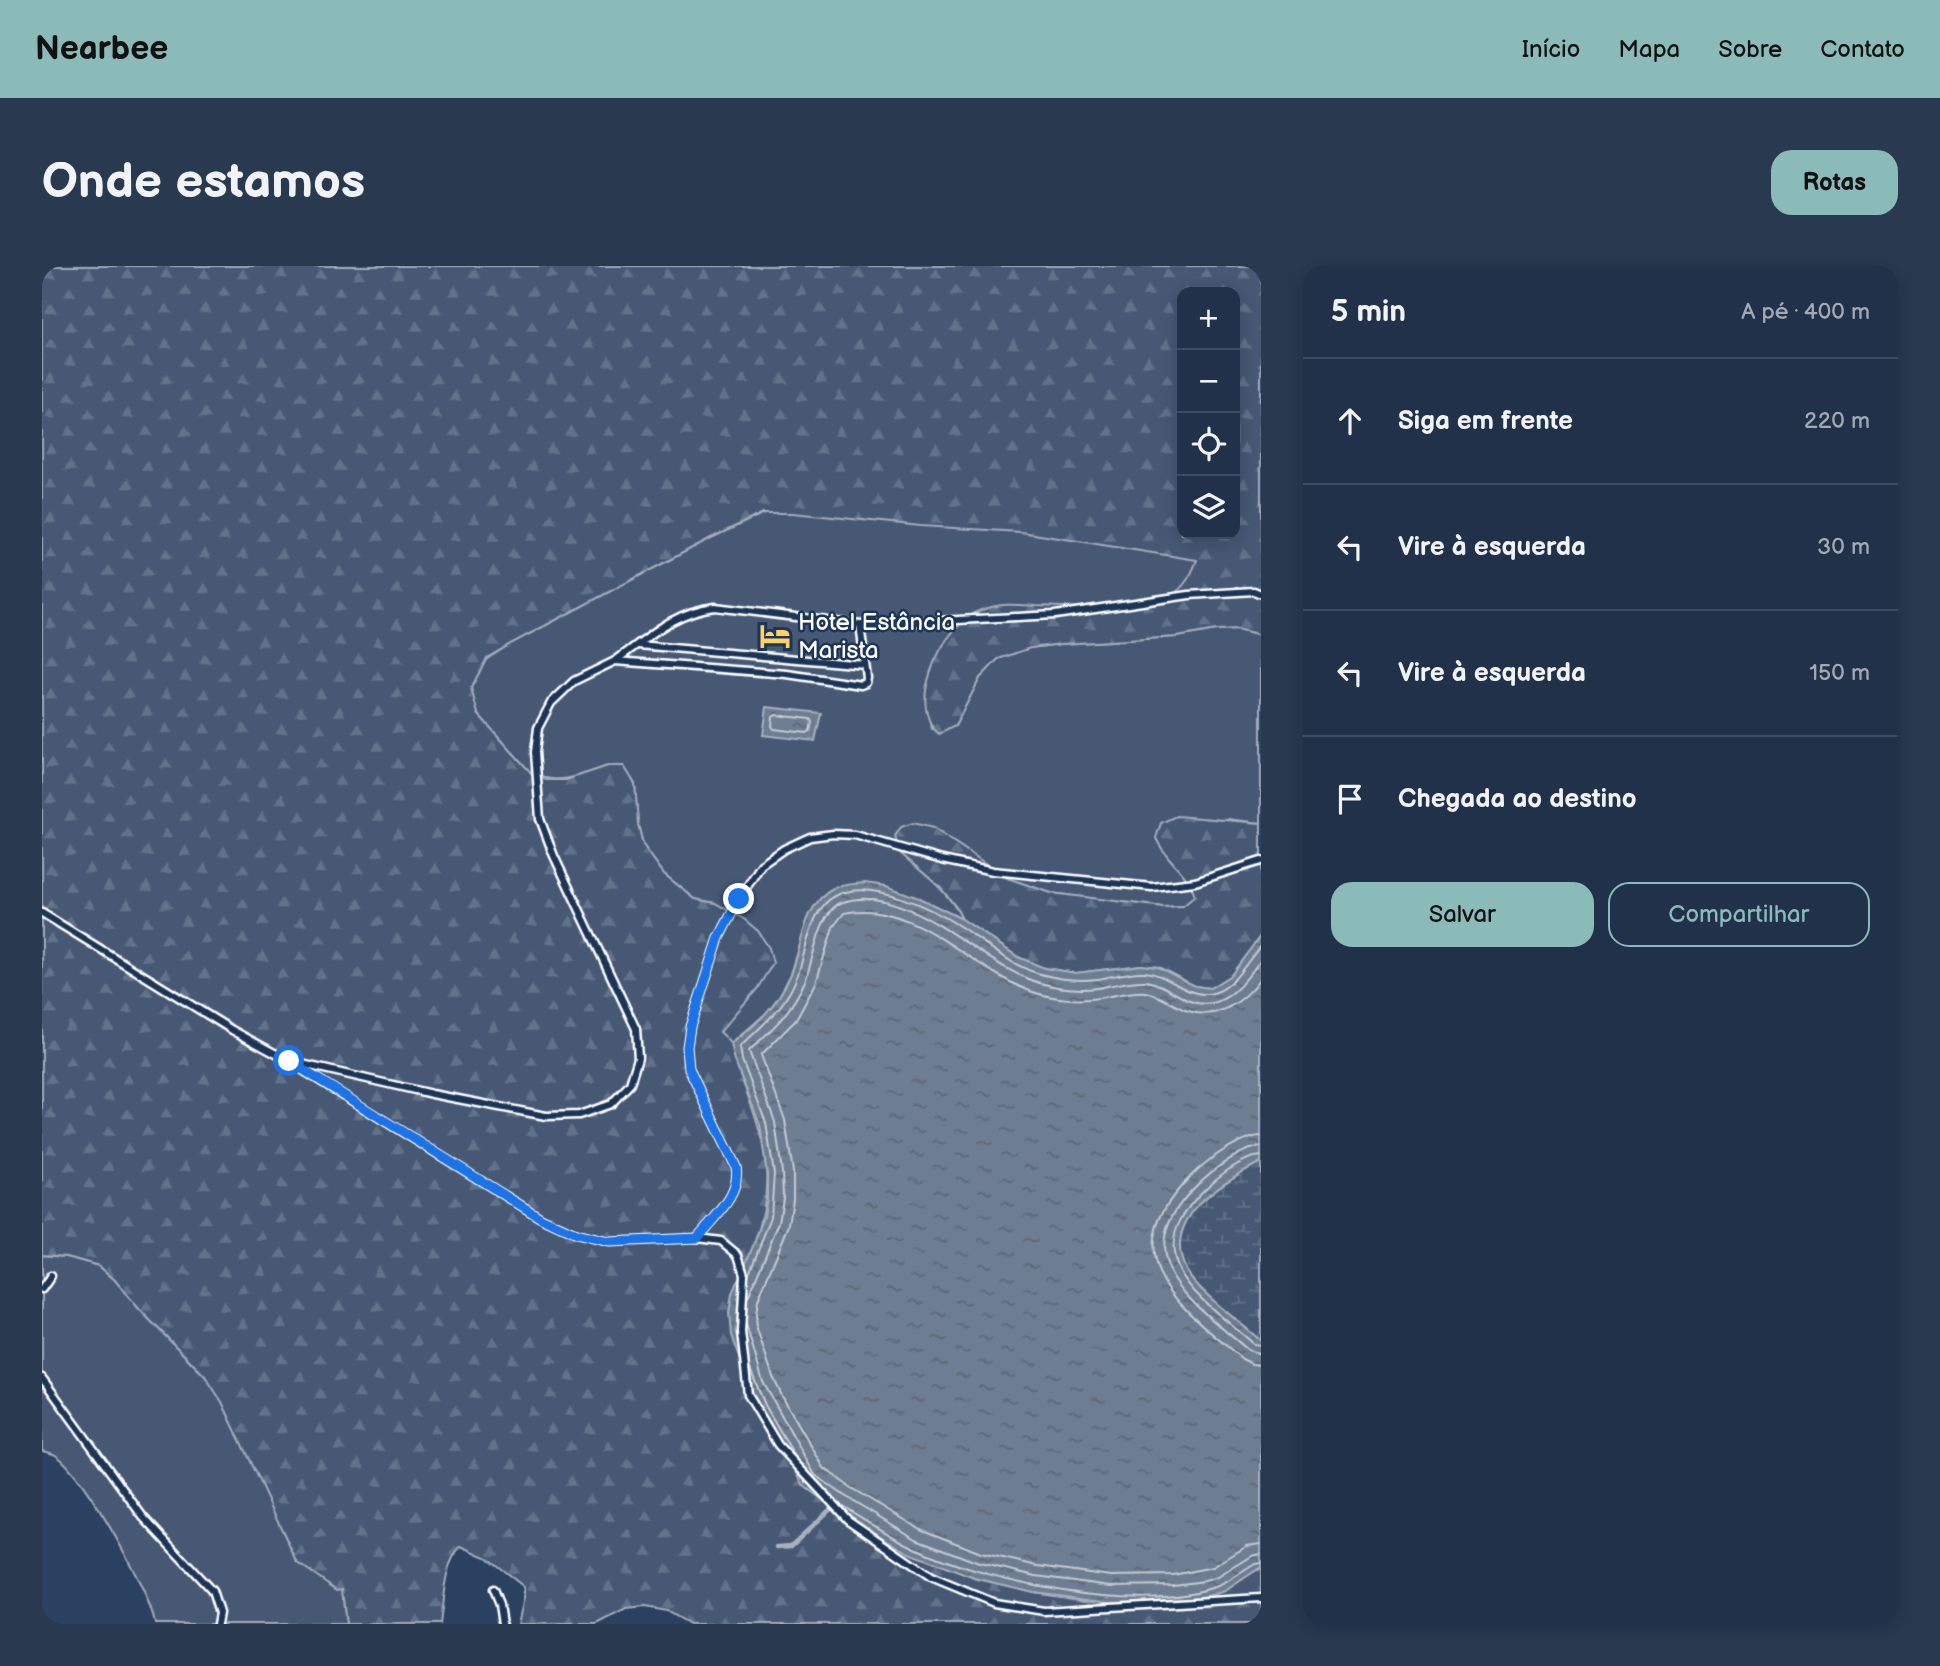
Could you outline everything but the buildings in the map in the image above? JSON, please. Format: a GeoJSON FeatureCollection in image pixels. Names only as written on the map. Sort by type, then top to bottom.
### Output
{"type":"FeatureCollection","features":[{"type":"Feature","properties":{"kind":"lane"},"geometry":{"type":"LineString","coordinates":[[289,1061],[432,1094],[546,1116],[579,1115],[611,1104],[630,1084],[638,1059],[636,1029],[554,856],[540,819],[535,752],[538,728],[551,704],[574,681],[615,661],[680,615],[715,607],[860,625],[1055,615],[1189,594],[1261,594]]}},
{"type":"Feature","properties":{"kind":"lane"},"geometry":{"type":"LineString","coordinates":[[615,661],[787,674],[862,685],[867,678],[860,625]]}},
{"type":"Feature","properties":{"kind":"lane"},"geometry":{"type":"LineString","coordinates":[[638,645],[865,665]]}},
{"type":"Feature","properties":{"kind":"lane"},"geometry":{"type":"LineString","coordinates":[[697,1238],[733,1193],[738,1180],[736,1167],[689,1069],[687,1047],[690,1027],[719,938],[739,899],[761,865],[784,849],[810,837],[855,835],[942,860],[993,871],[1152,887],[1195,882],[1261,861]]}},
{"type":"Feature","properties":{"kind":"lane"},"geometry":{"type":"LineString","coordinates":[[42,913],[232,1030],[289,1061],[541,1218],[576,1234],[609,1242],[697,1238],[721,1241],[738,1255],[744,1274],[741,1332],[748,1395],[778,1445],[848,1520],[931,1577],[993,1603],[1044,1611],[1261,1598]]}},
{"type":"Feature","properties":{"kind":"lane"},"geometry":{"type":"LineString","coordinates":[[42,1289],[51,1276]]}},
{"type":"Feature","properties":{"kind":"lane"},"geometry":{"type":"LineString","coordinates":[[42,1378],[144,1517],[212,1591],[219,1613],[217,1624]]}},
{"type":"Feature","properties":{"kind":"lane"},"geometry":{"type":"LineString","coordinates":[[493,1590],[502,1624]]}},
{"type":"Feature","properties":{"kind":"green space"},"geometry":{"type":"Polygon","coordinates":[[[42,266],[1261,266],[1261,635],[1237,629],[1216,630],[1177,637],[1030,648],[998,659],[980,678],[955,726],[939,734],[931,724],[927,712],[927,685],[941,649],[966,619],[988,608],[1006,605],[1101,608],[1151,604],[1170,597],[1181,588],[1197,560],[1021,532],[921,526],[793,513],[763,513],[512,643],[487,658],[471,688],[478,714],[532,774],[546,780],[566,780],[608,766],[624,766],[635,784],[638,824],[643,845],[664,874],[695,899],[715,903],[745,920],[758,931],[769,948],[773,963],[757,989],[720,1032],[730,1042],[734,1051],[756,1118],[765,1158],[765,1199],[754,1244],[974,1578],[1033,1592],[1086,1600],[1258,1570],[1261,1567],[1261,1624],[689,1624],[666,1611],[645,1607],[626,1609],[597,1624],[518,1624],[524,1587],[486,1557],[461,1546],[448,1572],[440,1624],[346,1624],[342,1589],[337,1590],[297,1562],[222,1402],[205,1376],[99,1266],[67,1257],[42,1255],[42,266]]]}},
{"type":"Feature","properties":{"kind":"green space"},"geometry":{"type":"Polygon","coordinates":[[[775,508],[1177,534],[1177,539],[1186,539],[1199,554],[1184,585],[1161,600],[1144,605],[1102,609],[995,607],[976,612],[964,619],[949,640],[929,685],[927,709],[932,729],[955,726],[980,678],[998,659],[1030,648],[1177,637],[1216,630],[1237,629],[1261,635],[1261,823],[1228,819],[1191,882],[1195,896],[1184,906],[1163,907],[1051,893],[1007,878],[982,862],[899,852],[950,899],[962,919],[919,898],[809,916],[791,974],[774,1006],[731,1044],[719,1032],[757,989],[745,920],[715,903],[695,899],[664,874],[643,845],[638,824],[635,784],[608,766],[580,776],[561,779],[532,774],[471,706],[463,682],[473,668],[512,643],[709,539],[775,508]]]}},
{"type":"Feature","properties":{"kind":"green space"},"geometry":{"type":"Polygon","coordinates":[[[1176,816],[1261,823],[1261,935],[1231,975],[1210,988],[1195,986],[1158,967],[1141,965],[1076,973],[1044,968],[1018,957],[962,919],[940,887],[899,852],[895,836],[901,827],[913,823],[933,828],[1007,878],[1051,893],[1163,907],[1183,906],[1195,896],[1192,888],[1156,838],[1161,823],[1176,816]]]}},
{"type":"Feature","properties":{"kind":"green space"},"geometry":{"type":"Polygon","coordinates":[[[1261,1162],[1261,1341],[1200,1288],[1186,1270],[1180,1251],[1181,1234],[1188,1218],[1200,1204],[1214,1191],[1261,1162]]]}},
{"type":"Feature","properties":{"kind":"green space"},"geometry":{"type":"Polygon","coordinates":[[[42,1255],[67,1257],[99,1266],[205,1376],[341,1579],[346,1624],[155,1624],[129,1561],[99,1509],[69,1468],[55,1455],[42,1451],[42,1255]]]}},
{"type":"Feature","properties":{"kind":"water"},"geometry":{"type":"Polygon","coordinates":[[[767,707],[821,713],[815,741],[763,735],[767,707]]]}},
{"type":"Feature","properties":{"kind":"water"},"geometry":{"type":"Polygon","coordinates":[[[865,883],[886,886],[919,898],[962,919],[1018,957],[1044,968],[1076,973],[1141,965],[1158,967],[1195,986],[1210,988],[1231,975],[1261,935],[1261,1162],[1214,1191],[1200,1204],[1188,1218],[1181,1234],[1180,1251],[1186,1270],[1200,1288],[1261,1341],[1261,1567],[1225,1591],[1175,1601],[1110,1602],[1033,1592],[974,1578],[909,1553],[836,1510],[804,1486],[749,1387],[731,1335],[729,1313],[732,1293],[764,1216],[767,1174],[760,1125],[731,1044],[758,1021],[780,995],[791,974],[805,927],[815,905],[837,887],[865,883]]]}},
{"type":"Feature","properties":{"kind":"waterway"},"geometry":{"type":"LineString","coordinates":[[777,1547],[791,1546],[836,1504]]}},
{"type":"Feature","properties":{"kind":"place","name":"Hotel Estância Marista"},"geometry":{"type":"Point","coordinates":[775,636]}},
{"type":"Feature","properties":{"kind":"route"},"geometry":{"type":"LineString","coordinates":[[289,1061],[541,1218],[576,1234],[609,1242],[697,1238],[733,1193],[738,1180],[736,1167],[689,1069],[687,1047],[690,1027],[719,938],[739,899]]}}]}
